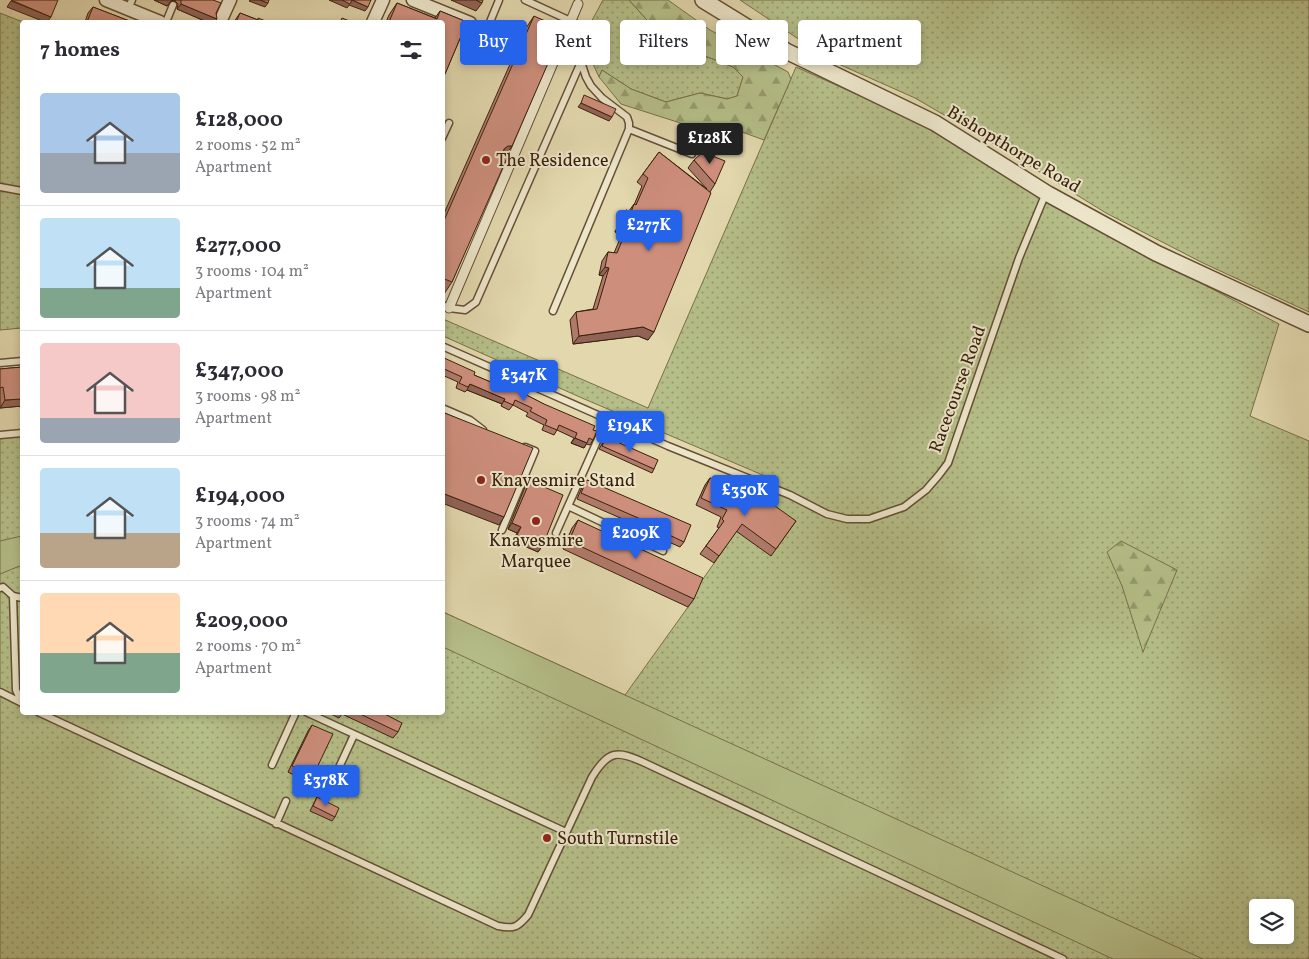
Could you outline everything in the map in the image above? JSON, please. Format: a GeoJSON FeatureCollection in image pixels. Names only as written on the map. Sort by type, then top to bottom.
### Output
{"type":"FeatureCollection","features":[{"type":"Feature","properties":{"kind":"street"},"geometry":{"type":"LineString","coordinates":[[106,0],[130,5],[156,20]]}},
{"type":"Feature","properties":{"kind":"street"},"geometry":{"type":"LineString","coordinates":[[221,20],[230,0]]}},
{"type":"Feature","properties":{"kind":"street"},"geometry":{"type":"LineString","coordinates":[[374,20],[383,0]]}},
{"type":"Feature","properties":{"kind":"street"},"geometry":{"type":"LineString","coordinates":[[413,0],[460,20]]}},
{"type":"Feature","properties":{"kind":"street","name":"Bishopthorpe Road"},"geometry":{"type":"LineString","coordinates":[[703,0],[786,52],[935,123],[1048,194],[1156,253],[1309,324]]}},
{"type":"Feature","properties":{"kind":"street"},"geometry":{"type":"LineString","coordinates":[[571,20],[578,4]]}},
{"type":"Feature","properties":{"kind":"street"},"geometry":{"type":"LineString","coordinates":[[446,307],[509,167],[552,65]]}},
{"type":"Feature","properties":{"kind":"lane"},"geometry":{"type":"LineString","coordinates":[[491,20],[499,0]]}},
{"type":"Feature","properties":{"kind":"lane"},"geometry":{"type":"LineString","coordinates":[[525,0],[571,20]]}},
{"type":"Feature","properties":{"kind":"lane"},"geometry":{"type":"LineString","coordinates":[[167,20],[173,5]]}},
{"type":"Feature","properties":{"kind":"lane"},"geometry":{"type":"LineString","coordinates":[[446,307],[465,310],[476,302],[580,65]]}},
{"type":"Feature","properties":{"kind":"lane"},"geometry":{"type":"LineString","coordinates":[[552,311],[628,129],[629,122],[626,117],[602,98],[591,86],[582,65]]}},
{"type":"Feature","properties":{"kind":"lane"},"geometry":{"type":"LineString","coordinates":[[445,130],[448,123]]}},
{"type":"Feature","properties":{"kind":"lane"},"geometry":{"type":"LineString","coordinates":[[628,129],[692,154]]}},
{"type":"Feature","properties":{"kind":"lane"},"geometry":{"type":"LineString","coordinates":[[0,187],[20,191]]}},
{"type":"Feature","properties":{"kind":"lane","name":"Racecourse Road"},"geometry":{"type":"LineString","coordinates":[[445,347],[668,446],[790,495],[827,514],[847,519],[869,519],[904,507],[926,490],[948,462],[1019,258],[1043,200],[1048,194]]}},
{"type":"Feature","properties":{"kind":"lane"},"geometry":{"type":"LineString","coordinates":[[0,363],[20,361]]}},
{"type":"Feature","properties":{"kind":"lane"},"geometry":{"type":"LineString","coordinates":[[445,409],[470,420],[481,429],[490,432]]}},
{"type":"Feature","properties":{"kind":"lane"},"geometry":{"type":"LineString","coordinates":[[556,533],[607,419]]}},
{"type":"Feature","properties":{"kind":"lane"},"geometry":{"type":"LineString","coordinates":[[0,434],[20,433]]}},
{"type":"Feature","properties":{"kind":"lane"},"geometry":{"type":"LineString","coordinates":[[502,530],[535,451],[517,444]]}},
{"type":"Feature","properties":{"kind":"lane"},"geometry":{"type":"LineString","coordinates":[[568,506],[663,551]]}},
{"type":"Feature","properties":{"kind":"lane"},"geometry":{"type":"LineString","coordinates":[[0,588],[3,587],[13,596],[20,598]]}},
{"type":"Feature","properties":{"kind":"lane"},"geometry":{"type":"LineString","coordinates":[[13,596],[16,690],[20,699]]}},
{"type":"Feature","properties":{"kind":"lane"},"geometry":{"type":"LineString","coordinates":[[0,692],[20,702]]}},
{"type":"Feature","properties":{"kind":"lane"},"geometry":{"type":"LineString","coordinates":[[44,715],[498,926],[511,928],[520,924],[528,915],[592,777],[600,765],[610,756],[621,754],[631,756],[1063,959]]}},
{"type":"Feature","properties":{"kind":"lane"},"geometry":{"type":"LineString","coordinates":[[272,765],[295,715]]}},
{"type":"Feature","properties":{"kind":"lane"},"geometry":{"type":"LineString","coordinates":[[312,715],[566,832]]}},
{"type":"Feature","properties":{"kind":"lane"},"geometry":{"type":"LineString","coordinates":[[330,787],[354,735]]}},
{"type":"Feature","properties":{"kind":"lane"},"geometry":{"type":"LineString","coordinates":[[276,824],[286,801]]}},
{"type":"Feature","properties":{"kind":"green space"},"geometry":{"type":"Polygon","coordinates":[[[603,0],[629,0],[647,20],[620,20],[620,65],[706,65],[706,56],[716,60],[716,65],[733,67],[743,77],[737,96],[728,99],[700,93],[666,102],[631,89],[602,70],[599,77],[593,65],[610,65],[610,20],[592,20],[603,0]]]}},
{"type":"Feature","properties":{"kind":"green space"},"geometry":{"type":"Polygon","coordinates":[[[629,0],[668,0],[696,20],[647,20],[629,0]]]}},
{"type":"Feature","properties":{"kind":"green space"},"geometry":{"type":"Polygon","coordinates":[[[740,0],[1309,0],[1309,312],[1203,263],[1106,213],[1001,148],[915,98],[841,65],[921,65],[921,20],[798,20],[798,39],[788,32],[788,20],[770,20],[740,0]]]}},
{"type":"Feature","properties":{"kind":"green space"},"geometry":{"type":"Polygon","coordinates":[[[0,13],[20,21],[20,328],[0,330],[0,13]]]}},
{"type":"Feature","properties":{"kind":"green space"},"geometry":{"type":"Polygon","coordinates":[[[706,27],[716,33],[716,60],[706,56],[706,27]]]}},
{"type":"Feature","properties":{"kind":"green space"},"geometry":{"type":"Polygon","coordinates":[[[728,65],[775,65],[788,72],[791,79],[764,140],[731,128],[696,128],[621,104],[599,77],[602,70],[631,89],[666,102],[700,93],[727,99],[737,96],[743,77],[733,67],[728,65]]]}},
{"type":"Feature","properties":{"kind":"green space"},"geometry":{"type":"Polygon","coordinates":[[[796,67],[916,121],[1043,200],[1279,324],[1250,416],[1309,441],[1309,959],[0,959],[0,438],[20,436],[20,715],[445,715],[445,613],[625,695],[688,607],[698,586],[743,522],[766,494],[772,479],[445,337],[445,320],[648,408],[796,67]]]}},
{"type":"Feature","properties":{"kind":"green space"},"geometry":{"type":"Polygon","coordinates":[[[20,536],[20,566],[0,574],[0,541],[20,536]]]}},
{"type":"Feature","properties":{"kind":"green space"},"geometry":{"type":"Polygon","coordinates":[[[1121,541],[1177,570],[1143,652],[1122,586],[1107,552],[1121,541]]]}},
{"type":"Feature","properties":{"kind":"green space"},"geometry":{"type":"Polygon","coordinates":[[[445,613],[1203,959],[1113,959],[445,648],[445,613]]]}},
{"type":"Feature","properties":{"kind":"building"},"geometry":{"type":"Polygon","coordinates":[[[11,0],[58,0],[51,17],[11,0]]]}},
{"type":"Feature","properties":{"kind":"building"},"geometry":{"type":"Polygon","coordinates":[[[181,0],[213,0],[221,3],[216,13],[217,19],[181,4],[181,0]]]}},
{"type":"Feature","properties":{"kind":"building"},"geometry":{"type":"Polygon","coordinates":[[[342,0],[352,0],[350,4],[342,0]]]}},
{"type":"Feature","properties":{"kind":"building"},"geometry":{"type":"Polygon","coordinates":[[[352,0],[371,0],[368,7],[352,0]]]}},
{"type":"Feature","properties":{"kind":"building"},"geometry":{"type":"Polygon","coordinates":[[[397,3],[437,19],[440,11],[462,20],[460,20],[460,39],[445,74],[445,20],[390,20],[397,3]]]}},
{"type":"Feature","properties":{"kind":"building"},"geometry":{"type":"Polygon","coordinates":[[[93,7],[127,20],[88,20],[93,7]]]}},
{"type":"Feature","properties":{"kind":"building"},"geometry":{"type":"Polygon","coordinates":[[[240,13],[258,20],[237,20],[240,13]]]}},
{"type":"Feature","properties":{"kind":"building","name":"The Residence"},"geometry":{"type":"Polygon","coordinates":[[[534,16],[543,20],[537,20],[537,65],[547,65],[512,146],[504,149],[503,153],[507,158],[452,282],[445,279],[445,218],[512,65],[527,65],[527,32],[534,16]]]}},
{"type":"Feature","properties":{"kind":"building"},"geometry":{"type":"Polygon","coordinates":[[[584,95],[616,109],[612,117],[581,103],[584,95]]]}},
{"type":"Feature","properties":{"kind":"building"},"geometry":{"type":"Polygon","coordinates":[[[705,150],[710,155],[725,161],[715,184],[694,160],[705,150]]]}},
{"type":"Feature","properties":{"kind":"building"},"geometry":{"type":"Polygon","coordinates":[[[659,152],[711,193],[654,332],[643,327],[579,336],[576,312],[597,309],[609,268],[605,267],[608,252],[617,253],[628,226],[621,223],[626,210],[631,212],[634,204],[636,205],[648,178],[643,174],[659,152]]]}},
{"type":"Feature","properties":{"kind":"building"},"geometry":{"type":"Polygon","coordinates":[[[445,358],[475,372],[474,375],[510,390],[511,387],[544,404],[595,426],[593,430],[597,431],[593,440],[589,438],[587,443],[575,438],[577,433],[559,425],[557,430],[545,425],[547,420],[530,411],[532,408],[515,400],[513,405],[504,401],[505,399],[470,384],[468,387],[459,383],[462,377],[445,369],[445,358]]]}},
{"type":"Feature","properties":{"kind":"building"},"geometry":{"type":"Polygon","coordinates":[[[20,367],[20,399],[5,400],[3,387],[0,388],[0,369],[20,367]]]}},
{"type":"Feature","properties":{"kind":"building","name":"Knavesmire Stand"},"geometry":{"type":"Polygon","coordinates":[[[445,413],[533,448],[504,517],[445,494],[445,413]]]}},
{"type":"Feature","properties":{"kind":"building"},"geometry":{"type":"Polygon","coordinates":[[[606,437],[658,460],[654,469],[602,446],[606,437]]]}},
{"type":"Feature","properties":{"kind":"building"},"geometry":{"type":"Polygon","coordinates":[[[710,478],[775,506],[796,521],[776,549],[742,524],[719,556],[706,546],[724,521],[722,519],[727,510],[701,498],[710,478]]]}},
{"type":"Feature","properties":{"kind":"building"},"geometry":{"type":"Polygon","coordinates":[[[587,480],[691,525],[684,542],[644,523],[645,521],[581,493],[587,480]]]}},
{"type":"Feature","properties":{"kind":"building","name":"Knavesmire Marquee"},"geometry":{"type":"Polygon","coordinates":[[[530,481],[563,495],[543,545],[517,535],[521,527],[512,523],[530,481]]]}},
{"type":"Feature","properties":{"kind":"building"},"geometry":{"type":"Polygon","coordinates":[[[578,520],[703,578],[694,599],[569,541],[578,520]]]}},
{"type":"Feature","properties":{"kind":"building"},"geometry":{"type":"Polygon","coordinates":[[[362,715],[387,715],[402,723],[398,732],[362,715]]]}},
{"type":"Feature","properties":{"kind":"building"},"geometry":{"type":"Polygon","coordinates":[[[312,725],[333,734],[313,776],[292,766],[312,725]]]}},
{"type":"Feature","properties":{"kind":"building"},"geometry":{"type":"Polygon","coordinates":[[[317,797],[339,808],[335,817],[313,806],[317,797]]]}},
{"type":"Feature","properties":{"kind":"place","name":"The Residence"},"geometry":{"type":"Point","coordinates":[486,160]}},
{"type":"Feature","properties":{"kind":"place","name":"Knavesmire Stand"},"geometry":{"type":"Point","coordinates":[481,480]}},
{"type":"Feature","properties":{"kind":"place","name":"Knavesmire Marquee"},"geometry":{"type":"Point","coordinates":[536,521]}},
{"type":"Feature","properties":{"kind":"place","name":"South Turnstile"},"geometry":{"type":"Point","coordinates":[547,838]}}]}
